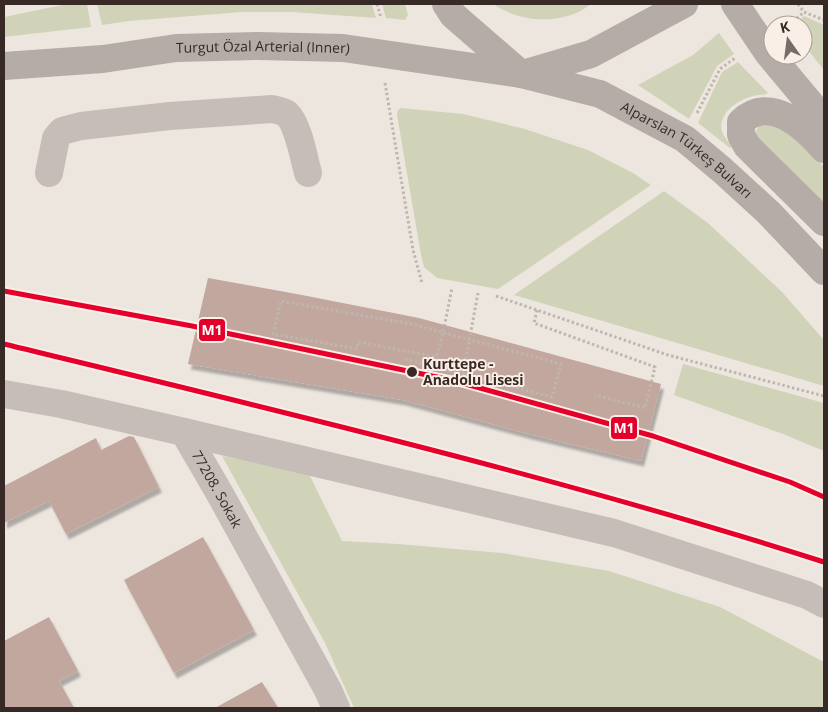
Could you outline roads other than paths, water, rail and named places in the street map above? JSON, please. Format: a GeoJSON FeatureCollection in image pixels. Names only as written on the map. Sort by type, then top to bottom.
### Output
{"type":"FeatureCollection","features":[{"type":"Feature","properties":{"kind":"main road"},"geometry":{"type":"LineString","coordinates":[[446,4],[453,15],[521,74],[591,54],[684,4]]}},
{"type":"Feature","properties":{"kind":"main road"},"geometry":{"type":"LineString","coordinates":[[735,4],[768,53],[824,120]]}},
{"type":"Feature","properties":{"kind":"main road","name":"Turgut Özal Arterial (Inner)"},"geometry":{"type":"LineString","coordinates":[[4,66],[103,59],[176,48],[277,46],[343,48],[521,74]]}},
{"type":"Feature","properties":{"kind":"main road","name":"Alparslan Türkeş Bulvarı"},"geometry":{"type":"LineString","coordinates":[[521,74],[600,94],[685,139],[768,212],[824,271]]}},
{"type":"Feature","properties":{"kind":"main road"},"geometry":{"type":"LineString","coordinates":[[824,149],[809,132],[784,115],[766,111],[749,115],[741,122],[741,135],[747,146],[824,222]]}},
{"type":"Feature","properties":{"kind":"street"},"geometry":{"type":"LineString","coordinates":[[49,174],[56,138],[62,131],[80,126],[170,116],[272,109],[281,110],[289,116],[295,127],[308,173]]}},
{"type":"Feature","properties":{"kind":"street"},"geometry":{"type":"LineString","coordinates":[[4,394],[61,404],[184,432],[614,534],[807,595],[824,604]]}},
{"type":"Feature","properties":{"kind":"street","name":"77208. Sokak"},"geometry":{"type":"LineString","coordinates":[[184,432],[328,690],[336,708]]}},
{"type":"Feature","properties":{"kind":"place","name":"Kurttepe - Anadolu Lisesi"},"geometry":{"type":"Point","coordinates":[412,372]}}]}
